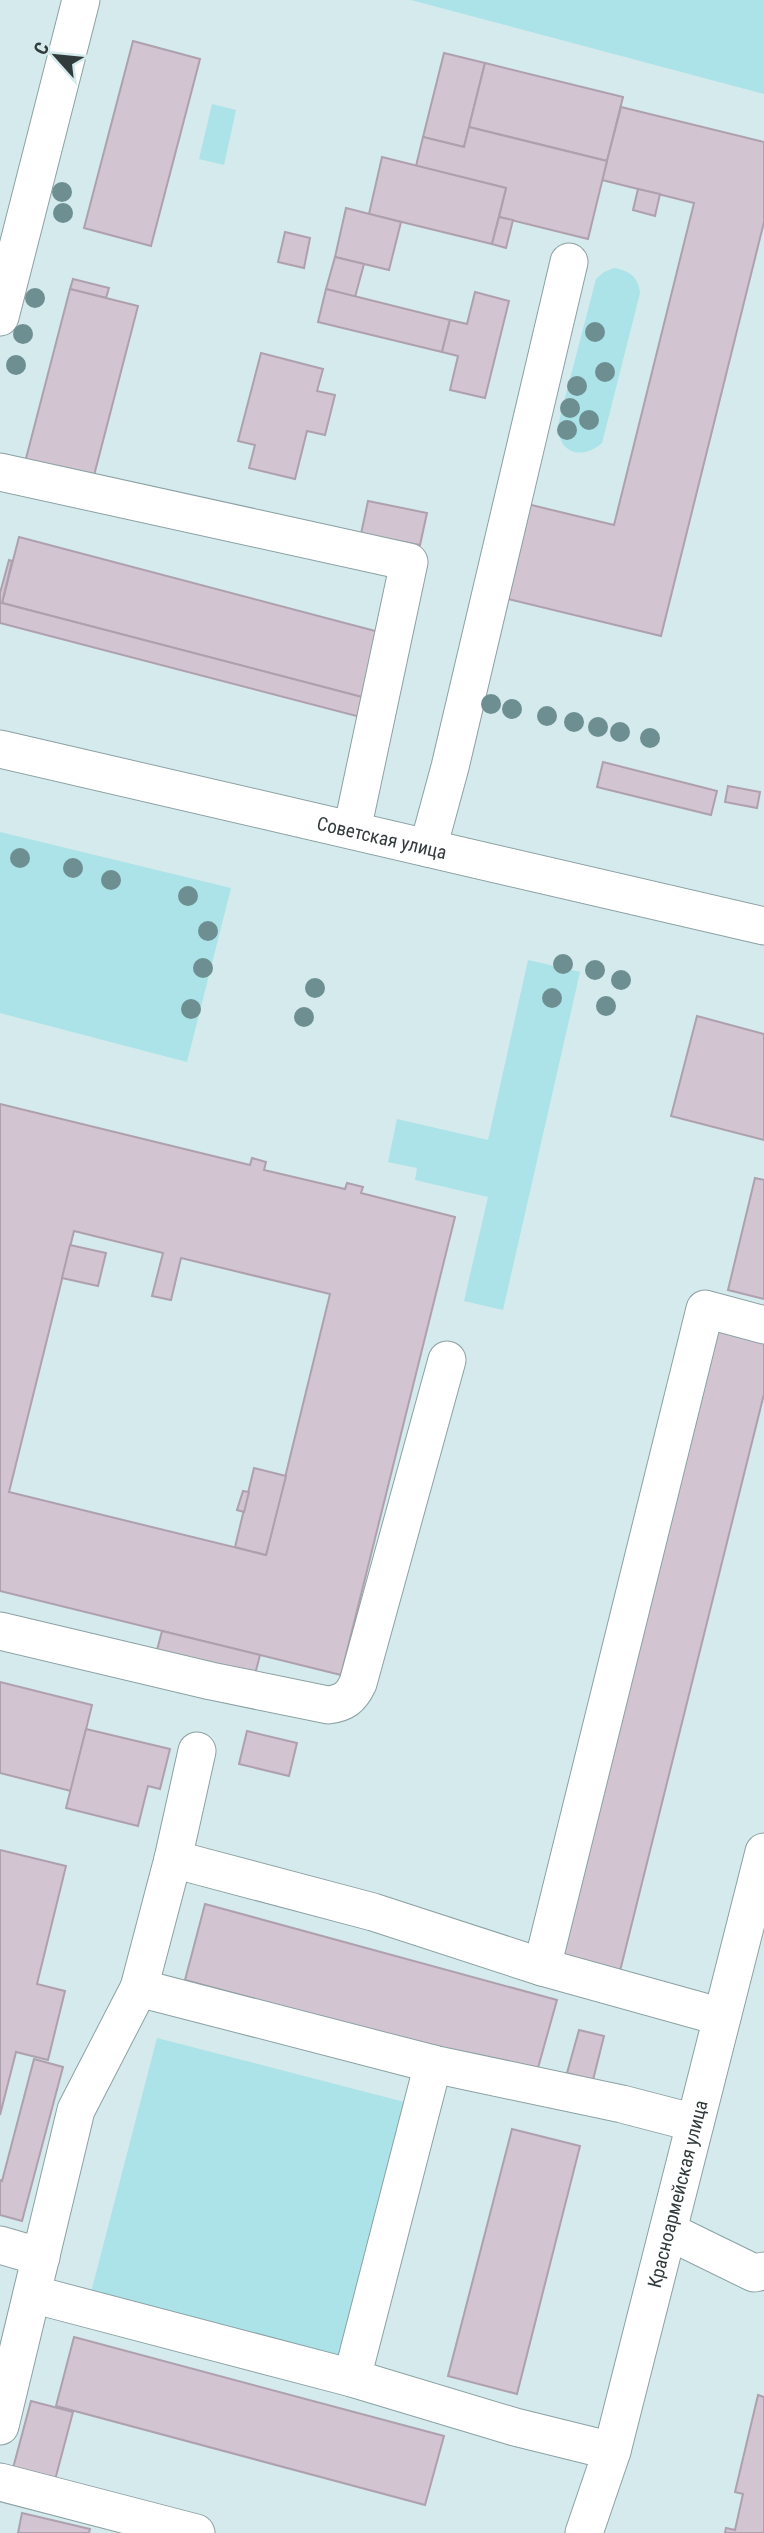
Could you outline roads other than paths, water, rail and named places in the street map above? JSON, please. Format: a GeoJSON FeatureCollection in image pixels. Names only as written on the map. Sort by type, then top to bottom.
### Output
{"type":"FeatureCollection","features":[{"type":"Feature","properties":{"kind":"street"},"geometry":{"type":"LineString","coordinates":[[0,317],[82,0]]}},
{"type":"Feature","properties":{"kind":"street"},"geometry":{"type":"LineString","coordinates":[[428,848],[450,768],[569,262]]}},
{"type":"Feature","properties":{"kind":"street"},"geometry":{"type":"LineString","coordinates":[[0,472],[409,562],[352,830]]}},
{"type":"Feature","properties":{"kind":"street","name":"Советская улица"},"geometry":{"type":"LineString","coordinates":[[0,749],[764,926]]}},
{"type":"Feature","properties":{"kind":"street"},"geometry":{"type":"LineString","coordinates":[[542,1967],[705,1309],[764,1325]]}},
{"type":"Feature","properties":{"kind":"street"},"geometry":{"type":"LineString","coordinates":[[0,1632],[224,1684],[328,1705],[342,1703],[353,1695],[358,1683],[447,1360]]}},
{"type":"Feature","properties":{"kind":"street"},"geometry":{"type":"LineString","coordinates":[[0,2426],[76,2110],[139,1988],[173,1859],[197,1751]]}},
{"type":"Feature","properties":{"kind":"street","name":"Красноармейская улица"},"geometry":{"type":"LineString","coordinates":[[584,2533],[612,2451],[764,1852]]}},
{"type":"Feature","properties":{"kind":"street"},"geometry":{"type":"LineString","coordinates":[[173,1859],[373,1912],[542,1967],[722,2017]]}},
{"type":"Feature","properties":{"kind":"street"},"geometry":{"type":"LineString","coordinates":[[139,1988],[433,2064],[622,2104],[695,2123]]}},
{"type":"Feature","properties":{"kind":"street"},"geometry":{"type":"LineString","coordinates":[[352,2378],[433,2064]]}},
{"type":"Feature","properties":{"kind":"street"},"geometry":{"type":"LineString","coordinates":[[668,2231],[761,2279]]}},
{"type":"Feature","properties":{"kind":"street"},"geometry":{"type":"LineString","coordinates":[[0,2245],[41,2257]]}},
{"type":"Feature","properties":{"kind":"street"},"geometry":{"type":"LineString","coordinates":[[32,2294],[352,2378],[515,2427],[612,2451]]}},
{"type":"Feature","properties":{"kind":"street"},"geometry":{"type":"LineString","coordinates":[[0,2482],[195,2533]]}}]}
